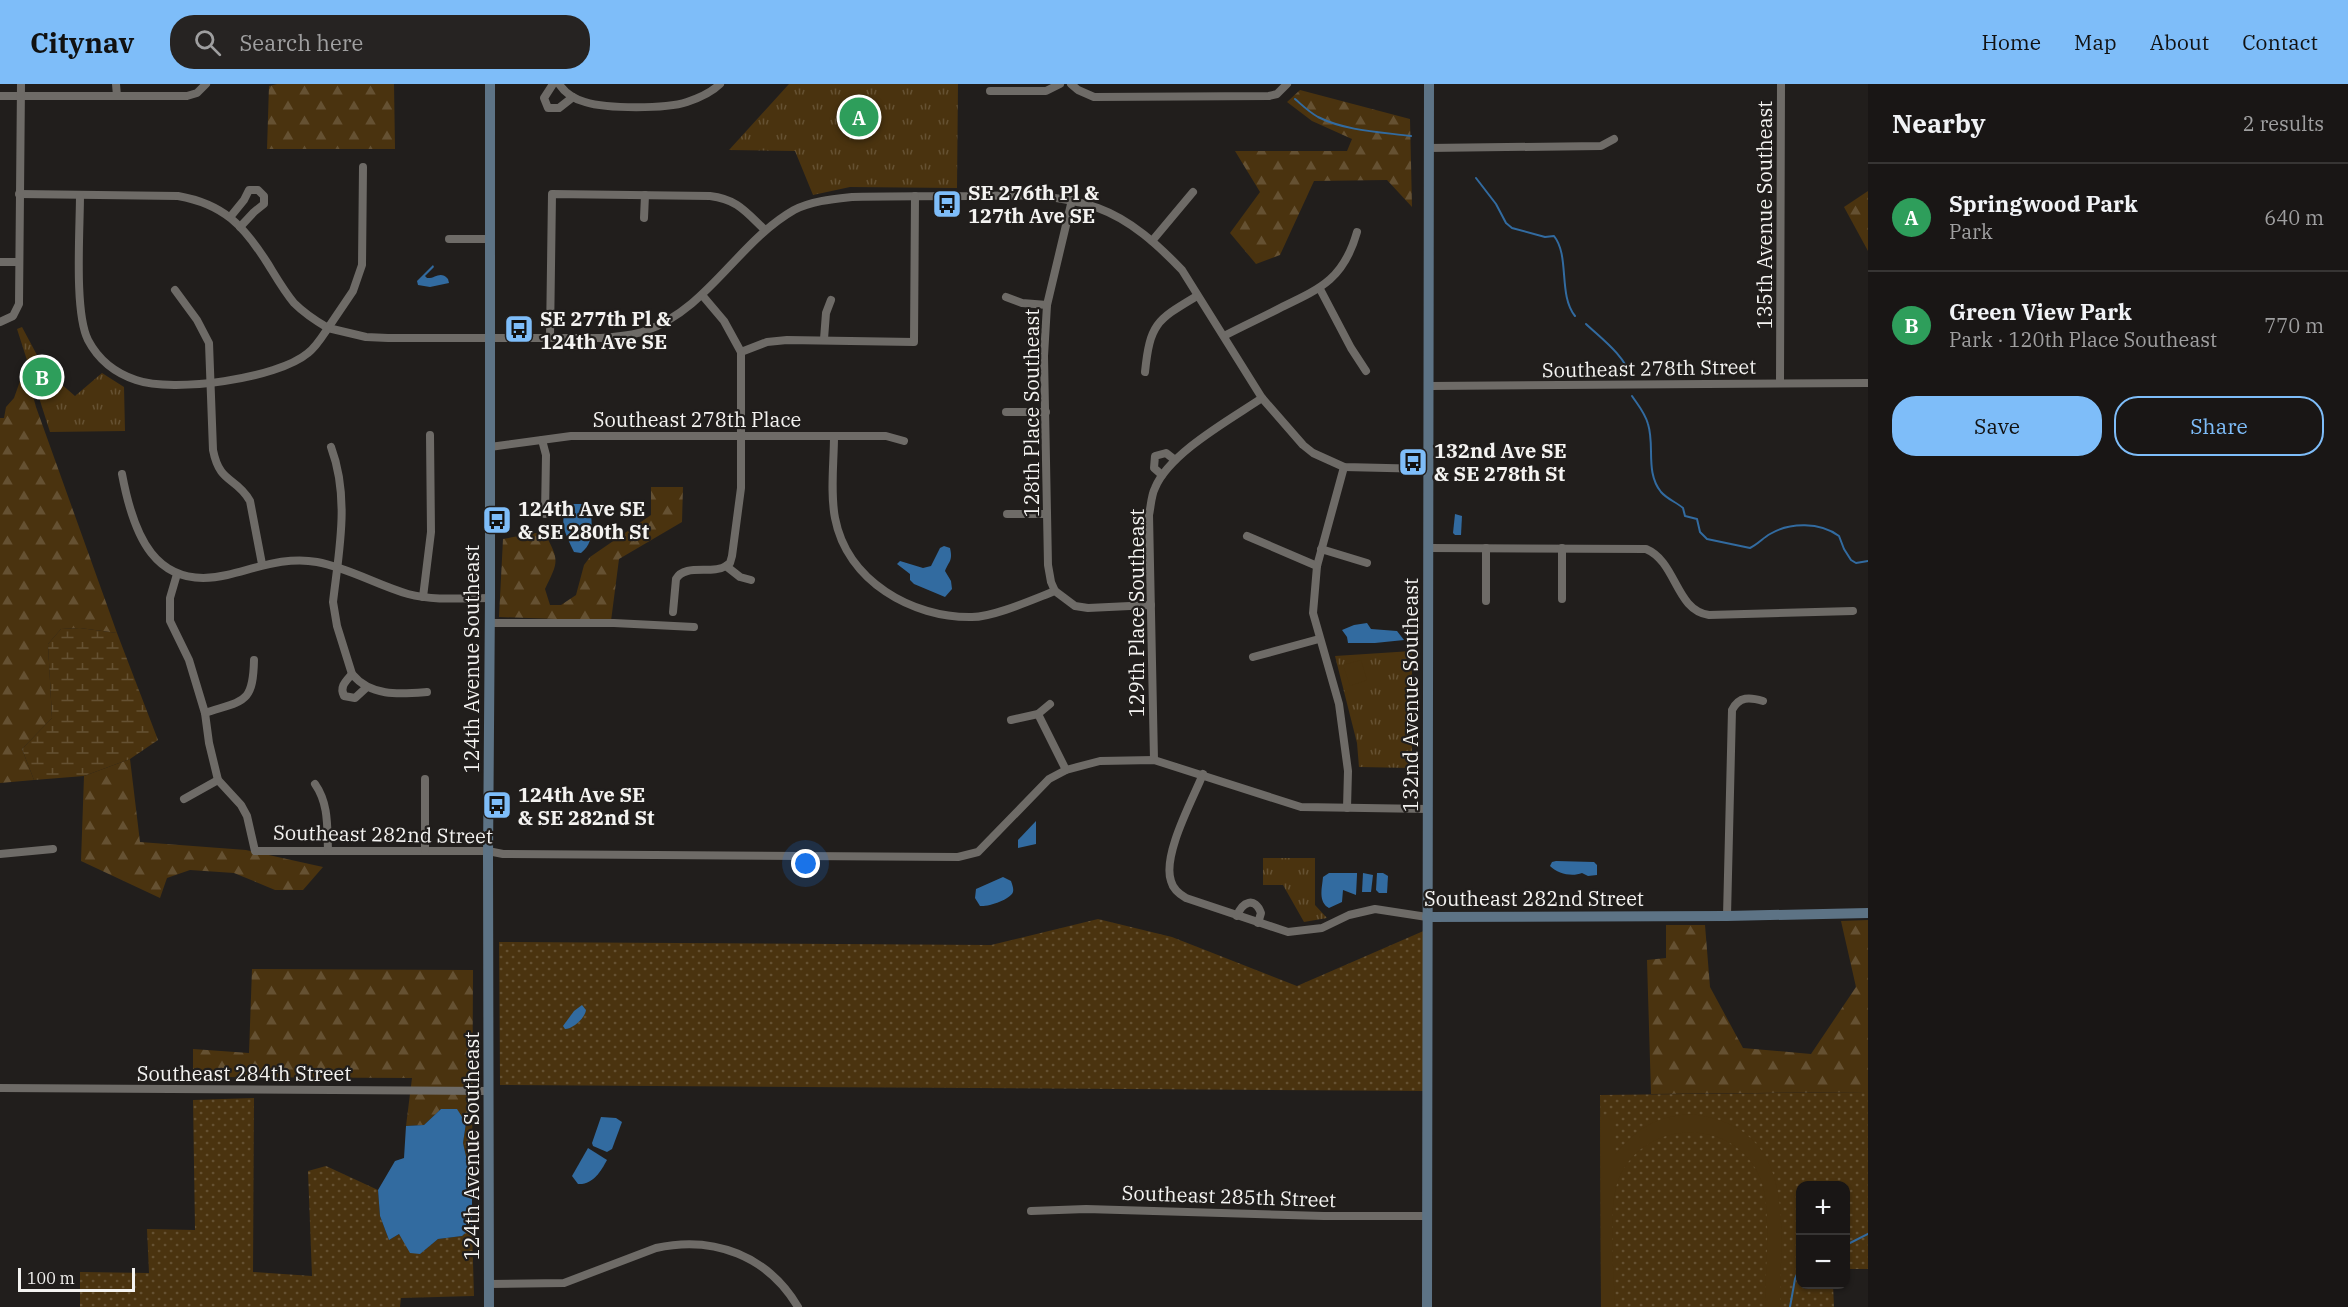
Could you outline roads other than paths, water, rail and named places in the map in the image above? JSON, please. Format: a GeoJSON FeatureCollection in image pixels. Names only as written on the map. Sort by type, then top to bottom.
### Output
{"type":"FeatureCollection","features":[{"type":"Feature","properties":{"kind":"street"},"geometry":{"type":"LineString","coordinates":[[0,322],[13,316],[19,304],[21,84]]}},
{"type":"Feature","properties":{"kind":"street"},"geometry":{"type":"LineString","coordinates":[[117,84],[117,96]]}},
{"type":"Feature","properties":{"kind":"street","name":"124th Avenue Southeast"},"geometry":{"type":"LineString","coordinates":[[489,1307],[490,84]]}},
{"type":"Feature","properties":{"kind":"street"},"geometry":{"type":"LineString","coordinates":[[554,84],[544,98],[548,108],[559,108],[573,98]]}},
{"type":"Feature","properties":{"kind":"street"},"geometry":{"type":"LineString","coordinates":[[561,87],[573,98],[600,105],[665,106],[700,97],[720,84]]}},
{"type":"Feature","properties":{"kind":"street"},"geometry":{"type":"LineString","coordinates":[[990,91],[1046,91],[1060,84]]}},
{"type":"Feature","properties":{"kind":"street"},"geometry":{"type":"LineString","coordinates":[[1071,84],[1094,97],[1269,96],[1277,94],[1287,84]]}},
{"type":"Feature","properties":{"kind":"street","name":"132nd Avenue Southeast"},"geometry":{"type":"LineString","coordinates":[[1427,1307],[1429,84]]}},
{"type":"Feature","properties":{"kind":"street","name":"135th Avenue Southeast"},"geometry":{"type":"LineString","coordinates":[[1780,383],[1781,84]]}},
{"type":"Feature","properties":{"kind":"street"},"geometry":{"type":"LineString","coordinates":[[0,96],[187,96],[197,93],[205,86]]}},
{"type":"Feature","properties":{"kind":"street"},"geometry":{"type":"LineString","coordinates":[[1428,148],[1601,146],[1614,139]]}},
{"type":"Feature","properties":{"kind":"street"},"geometry":{"type":"LineString","coordinates":[[80,195],[80,310],[87,339],[105,364],[136,381],[150,383],[234,380],[295,361],[308,354],[353,291],[362,265],[363,167]]}},
{"type":"Feature","properties":{"kind":"street"},"geometry":{"type":"LineString","coordinates":[[231,216],[250,189],[258,190],[264,196],[264,204],[240,227]]}},
{"type":"Feature","properties":{"kind":"street"},"geometry":{"type":"LineString","coordinates":[[1152,241],[1193,192]]}},
{"type":"Feature","properties":{"kind":"street"},"geometry":{"type":"LineString","coordinates":[[19,194],[178,195],[196,199],[215,206],[231,216],[254,242],[294,302],[328,328],[366,337],[490,338],[624,336],[645,331],[665,322],[702,295],[765,231],[796,209],[822,201],[852,197],[1030,195],[1072,200],[1099,208],[1118,217],[1152,241],[1182,270],[1262,398],[1303,445],[1313,453],[1344,467],[1429,469]]}},
{"type":"Feature","properties":{"kind":"street"},"geometry":{"type":"LineString","coordinates":[[550,338],[552,194],[726,198],[740,206],[765,231]]}},
{"type":"Feature","properties":{"kind":"street"},"geometry":{"type":"LineString","coordinates":[[644,218],[645,195]]}},
{"type":"Feature","properties":{"kind":"street"},"geometry":{"type":"LineString","coordinates":[[741,352],[777,341],[824,339],[914,342],[915,196]]}},
{"type":"Feature","properties":{"kind":"street","name":"128th Place Southeast"},"geometry":{"type":"LineString","coordinates":[[1055,591],[1048,566],[1044,356],[1047,305],[1072,200]]}},
{"type":"Feature","properties":{"kind":"street"},"geometry":{"type":"LineString","coordinates":[[1224,336],[1320,289],[1344,264],[1352,251],[1357,232]]}},
{"type":"Feature","properties":{"kind":"street"},"geometry":{"type":"LineString","coordinates":[[449,239],[489,239]]}},
{"type":"Feature","properties":{"kind":"street"},"geometry":{"type":"LineString","coordinates":[[0,262],[19,262]]}},
{"type":"Feature","properties":{"kind":"street"},"geometry":{"type":"LineString","coordinates":[[1320,289],[1351,348],[1366,371]]}},
{"type":"Feature","properties":{"kind":"street"},"geometry":{"type":"LineString","coordinates":[[175,290],[206,333],[211,355],[215,463],[223,476],[246,494],[250,501],[262,564]]}},
{"type":"Feature","properties":{"kind":"street"},"geometry":{"type":"LineString","coordinates":[[673,612],[674,585],[679,574],[686,571],[717,570],[726,566],[732,556],[741,488],[741,352],[724,321],[702,295]]}},
{"type":"Feature","properties":{"kind":"street"},"geometry":{"type":"LineString","coordinates":[[1145,372],[1149,341],[1155,326],[1165,315],[1197,296]]}},
{"type":"Feature","properties":{"kind":"street"},"geometry":{"type":"LineString","coordinates":[[1006,297],[1022,303],[1047,305]]}},
{"type":"Feature","properties":{"kind":"street"},"geometry":{"type":"LineString","coordinates":[[824,339],[826,313],[831,300]]}},
{"type":"Feature","properties":{"kind":"street","name":"Southeast 278th Street"},"geometry":{"type":"LineString","coordinates":[[1430,386],[1868,383]]}},
{"type":"Feature","properties":{"kind":"street"},"geometry":{"type":"LineString","coordinates":[[1175,460],[1166,453],[1155,456],[1154,468],[1164,472],[1175,460],[1262,398]]}},
{"type":"Feature","properties":{"kind":"street"},"geometry":{"type":"LineString","coordinates":[[1006,412],[1046,412]]}},
{"type":"Feature","properties":{"kind":"street"},"geometry":{"type":"LineString","coordinates":[[423,597],[431,532],[430,435]]}},
{"type":"Feature","properties":{"kind":"street","name":"Southeast 278th Place"},"geometry":{"type":"LineString","coordinates":[[490,447],[571,436],[886,436],[904,441]]}},
{"type":"Feature","properties":{"kind":"street"},"geometry":{"type":"LineString","coordinates":[[834,436],[834,516],[843,543],[865,575],[879,587],[916,607],[936,613],[974,617],[1055,591],[1075,606],[1088,608],[1150,605]]}},
{"type":"Feature","properties":{"kind":"street"},"geometry":{"type":"LineString","coordinates":[[542,440],[546,454],[545,514]]}},
{"type":"Feature","properties":{"kind":"street"},"geometry":{"type":"LineString","coordinates":[[331,447],[341,484],[342,517],[334,614],[352,674],[367,687],[382,692],[427,692]]}},
{"type":"Feature","properties":{"kind":"street"},"geometry":{"type":"LineString","coordinates":[[1344,467],[1317,566],[1313,613],[1339,704],[1348,771],[1347,808]]}},
{"type":"Feature","properties":{"kind":"street","name":"129th Place Southeast"},"geometry":{"type":"LineString","coordinates":[[1154,760],[1149,515],[1155,486],[1164,472]]}},
{"type":"Feature","properties":{"kind":"street"},"geometry":{"type":"LineString","coordinates":[[122,474],[138,532],[161,563],[177,574],[192,578],[208,577],[226,575],[262,564],[316,562],[337,567],[408,594],[423,597],[490,598]]}},
{"type":"Feature","properties":{"kind":"street"},"geometry":{"type":"LineString","coordinates":[[1007,514],[1047,514]]}},
{"type":"Feature","properties":{"kind":"street"},"geometry":{"type":"LineString","coordinates":[[1247,536],[1317,566]]}},
{"type":"Feature","properties":{"kind":"street"},"geometry":{"type":"LineString","coordinates":[[1429,548],[1639,549],[1653,552],[1665,563],[1687,602],[1698,614],[1853,611]]}},
{"type":"Feature","properties":{"kind":"street"},"geometry":{"type":"LineString","coordinates":[[1486,548],[1486,601]]}},
{"type":"Feature","properties":{"kind":"street"},"geometry":{"type":"LineString","coordinates":[[1562,548],[1562,599]]}},
{"type":"Feature","properties":{"kind":"street"},"geometry":{"type":"LineString","coordinates":[[1321,549],[1367,563]]}},
{"type":"Feature","properties":{"kind":"street"},"geometry":{"type":"LineString","coordinates":[[726,566],[740,577],[751,580]]}},
{"type":"Feature","properties":{"kind":"street"},"geometry":{"type":"LineString","coordinates":[[177,574],[170,598],[170,621],[189,660],[206,713],[209,743],[218,780],[184,799]]}},
{"type":"Feature","properties":{"kind":"street"},"geometry":{"type":"LineString","coordinates":[[490,623],[614,623],[694,627]]}},
{"type":"Feature","properties":{"kind":"street"},"geometry":{"type":"LineString","coordinates":[[1253,657],[1319,639]]}},
{"type":"Feature","properties":{"kind":"street"},"geometry":{"type":"LineString","coordinates":[[206,713],[245,699],[251,692],[254,682],[254,660]]}},
{"type":"Feature","properties":{"kind":"street"},"geometry":{"type":"LineString","coordinates":[[352,674],[343,686],[344,696],[355,698],[367,687]]}},
{"type":"Feature","properties":{"kind":"street"},"geometry":{"type":"LineString","coordinates":[[1727,916],[1732,710],[1737,702],[1745,698],[1763,701]]}},
{"type":"Feature","properties":{"kind":"street"},"geometry":{"type":"LineString","coordinates":[[1011,720],[1038,714],[1050,704]]}},
{"type":"Feature","properties":{"kind":"street"},"geometry":{"type":"LineString","coordinates":[[1038,714],[1066,770],[1100,761],[1154,760],[1203,774],[1293,806],[1314,809],[1428,809]]}},
{"type":"Feature","properties":{"kind":"street","name":"Southeast 282nd Street"},"geometry":{"type":"LineString","coordinates":[[218,780],[241,805],[247,816],[255,851],[425,850],[488,851],[503,854],[958,857],[978,852],[1038,789],[1066,770]]}},
{"type":"Feature","properties":{"kind":"street","name":"Southeast 282nd Street"},"geometry":{"type":"LineString","coordinates":[[1203,774],[1170,858],[1171,882],[1177,892],[1186,898],[1287,932],[1322,928],[1349,915],[1375,909],[1427,917],[1868,913]]}},
{"type":"Feature","properties":{"kind":"street"},"geometry":{"type":"LineString","coordinates":[[425,779],[425,850]]}},
{"type":"Feature","properties":{"kind":"street"},"geometry":{"type":"LineString","coordinates":[[315,784],[326,805],[328,850]]}},
{"type":"Feature","properties":{"kind":"street"},"geometry":{"type":"LineString","coordinates":[[0,854],[53,849]]}},
{"type":"Feature","properties":{"kind":"street"},"geometry":{"type":"LineString","coordinates":[[1237,916],[1242,906],[1249,902],[1254,903],[1261,913],[1258,923]]}},
{"type":"Feature","properties":{"kind":"street","name":"Southeast 284th Street"},"geometry":{"type":"LineString","coordinates":[[0,1088],[489,1091]]}},
{"type":"Feature","properties":{"kind":"street","name":"Southeast 285th Street"},"geometry":{"type":"LineString","coordinates":[[1031,1211],[1086,1209],[1324,1216],[1427,1216]]}},
{"type":"Feature","properties":{"kind":"street"},"geometry":{"type":"LineString","coordinates":[[489,1284],[564,1283],[657,1248],[671,1244],[700,1243],[720,1247],[750,1259],[786,1288],[798,1307]]}},
{"type":"Feature","properties":{"kind":"water"},"geometry":{"type":"Polygon","coordinates":[[[433,265],[434,267],[425,276],[430,278],[442,275],[448,279],[449,283],[430,287],[418,285],[417,281],[433,265]]]}},
{"type":"Feature","properties":{"kind":"water"},"geometry":{"type":"Polygon","coordinates":[[[572,504],[583,504],[591,513],[590,540],[581,553],[574,552],[564,527],[564,515],[572,504]]]}},
{"type":"Feature","properties":{"kind":"water"},"geometry":{"type":"Polygon","coordinates":[[[1455,514],[1462,516],[1461,535],[1453,533],[1455,514]]]}},
{"type":"Feature","properties":{"kind":"water"},"geometry":{"type":"Polygon","coordinates":[[[944,546],[950,548],[951,552],[945,571],[951,581],[952,589],[945,597],[914,584],[910,580],[910,574],[897,564],[900,561],[923,568],[931,566],[940,548],[944,546]]]}},
{"type":"Feature","properties":{"kind":"water"},"geometry":{"type":"Polygon","coordinates":[[[1367,623],[1371,629],[1397,631],[1404,640],[1348,643],[1342,630],[1367,623]]]}},
{"type":"Feature","properties":{"kind":"water"},"geometry":{"type":"Polygon","coordinates":[[[1036,821],[1036,844],[1018,848],[1018,840],[1036,821]]]}},
{"type":"Feature","properties":{"kind":"water"},"geometry":{"type":"Polygon","coordinates":[[[1556,861],[1594,862],[1597,865],[1597,875],[1561,873],[1550,866],[1556,861]]]}},
{"type":"Feature","properties":{"kind":"water"},"geometry":{"type":"Polygon","coordinates":[[[1329,873],[1357,873],[1357,875],[1356,895],[1343,890],[1342,902],[1329,908],[1323,902],[1322,894],[1323,877],[1329,873]]]}},
{"type":"Feature","properties":{"kind":"water"},"geometry":{"type":"Polygon","coordinates":[[[1363,873],[1373,875],[1371,892],[1362,892],[1363,873]]]}},
{"type":"Feature","properties":{"kind":"water"},"geometry":{"type":"Polygon","coordinates":[[[1377,873],[1388,876],[1387,893],[1379,893],[1376,890],[1377,873]]]}},
{"type":"Feature","properties":{"kind":"water"},"geometry":{"type":"Polygon","coordinates":[[[1003,877],[1011,881],[1013,892],[1011,895],[998,902],[980,906],[975,898],[976,889],[1003,877]]]}},
{"type":"Feature","properties":{"kind":"water"},"geometry":{"type":"Polygon","coordinates":[[[582,1005],[586,1010],[581,1020],[565,1029],[563,1026],[574,1011],[582,1005]]]}},
{"type":"Feature","properties":{"kind":"water"},"geometry":{"type":"Polygon","coordinates":[[[441,1109],[457,1109],[466,1123],[463,1143],[472,1183],[472,1227],[462,1236],[438,1239],[420,1254],[410,1253],[399,1234],[389,1240],[380,1216],[378,1190],[395,1161],[404,1158],[406,1126],[424,1125],[441,1109]]]}},
{"type":"Feature","properties":{"kind":"water"},"geometry":{"type":"Polygon","coordinates":[[[601,1117],[616,1118],[622,1122],[612,1149],[607,1152],[593,1146],[592,1143],[601,1117]]]}},
{"type":"Feature","properties":{"kind":"water"},"geometry":{"type":"Polygon","coordinates":[[[588,1148],[607,1160],[592,1180],[578,1184],[572,1176],[588,1148]]]}},
{"type":"Feature","properties":{"kind":"waterway"},"geometry":{"type":"LineString","coordinates":[[1295,99],[1309,111],[1329,122],[1363,130],[1411,136]]}},
{"type":"Feature","properties":{"kind":"waterway"},"geometry":{"type":"LineString","coordinates":[[1476,178],[1496,204],[1506,223],[1512,228],[1545,237],[1554,236],[1562,254],[1567,297],[1575,316]]}},
{"type":"Feature","properties":{"kind":"waterway"},"geometry":{"type":"LineString","coordinates":[[1586,324],[1618,355],[1631,377]]}},
{"type":"Feature","properties":{"kind":"waterway"},"geometry":{"type":"LineString","coordinates":[[1632,396],[1648,424],[1653,476],[1656,484],[1663,494],[1683,508],[1685,516],[1697,519],[1700,532],[1707,539],[1750,548],[1778,530],[1787,527],[1814,526],[1839,536],[1851,560],[1856,563],[1868,561]]}},
{"type":"Feature","properties":{"kind":"waterway"},"geometry":{"type":"LineString","coordinates":[[1850,1243],[1868,1234]]}},
{"type":"Feature","properties":{"kind":"waterway"},"geometry":{"type":"LineString","coordinates":[[1790,1307],[1796,1277]]}},
{"type":"Feature","properties":{"kind":"place","name":"Springwood Park"},"geometry":{"type":"Point","coordinates":[859,117]}},
{"type":"Feature","properties":{"kind":"place","name":"SE 276th Pl & 127th Ave SE"},"geometry":{"type":"Point","coordinates":[947,204]}},
{"type":"Feature","properties":{"kind":"place","name":"SE 277th Pl & 124th Ave SE"},"geometry":{"type":"Point","coordinates":[519,329]}},
{"type":"Feature","properties":{"kind":"place","name":"Green View Park"},"geometry":{"type":"Point","coordinates":[42,377]}},
{"type":"Feature","properties":{"kind":"place","name":"132nd Ave SE & SE 278th St"},"geometry":{"type":"Point","coordinates":[1413,462]}},
{"type":"Feature","properties":{"kind":"place","name":"124th Ave SE & SE 280th St"},"geometry":{"type":"Point","coordinates":[497,520]}},
{"type":"Feature","properties":{"kind":"place","name":"124th Ave SE & SE 282nd St"},"geometry":{"type":"Point","coordinates":[497,805]}}]}
